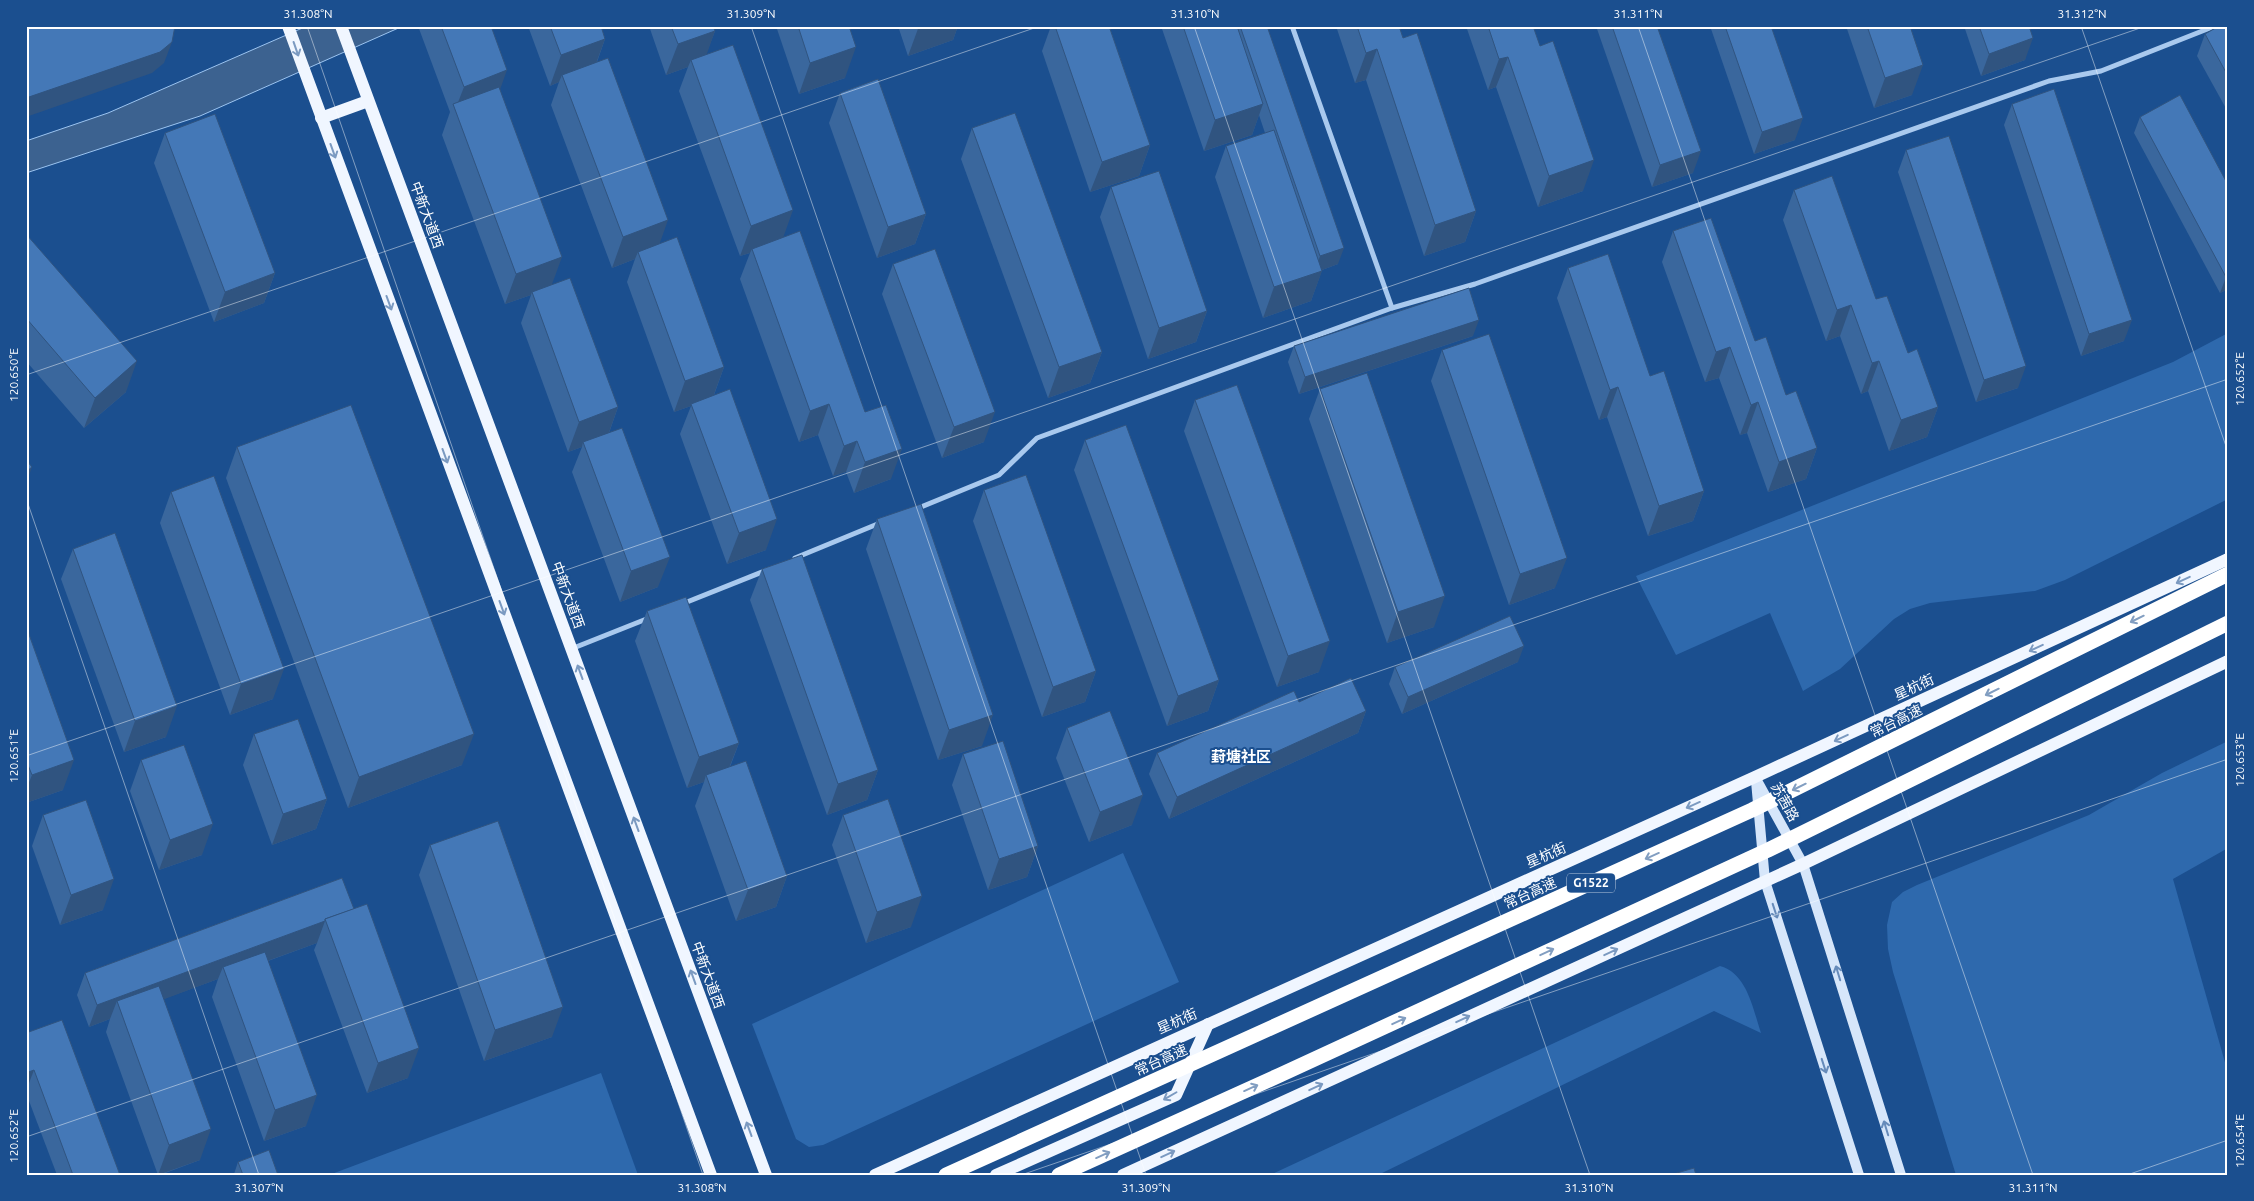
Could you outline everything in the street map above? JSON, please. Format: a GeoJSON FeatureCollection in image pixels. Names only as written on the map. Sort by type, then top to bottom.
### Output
{"type":"FeatureCollection","features":[{"type":"Feature","properties":{"kind":"highway","name":"常台高速"},"geometry":{"type":"LineString","coordinates":[[946,1175],[1752,810],[2228,574]]}},
{"type":"Feature","properties":{"kind":"highway"},"geometry":{"type":"LineString","coordinates":[[1059,1175],[1759,854],[2228,623]]}},
{"type":"Feature","properties":{"kind":"main road"},"geometry":{"type":"LineString","coordinates":[[288,26],[711,1175]]}},
{"type":"Feature","properties":{"kind":"main road","name":"中新大道西"},"geometry":{"type":"LineString","coordinates":[[341,26],[766,1175]]}},
{"type":"Feature","properties":{"kind":"main road"},"geometry":{"type":"LineString","coordinates":[[321,118],[368,101]]}},
{"type":"Feature","properties":{"kind":"main road","name":"星杭街"},"geometry":{"type":"LineString","coordinates":[[875,1175],[1755,777],[2228,560]]}},
{"type":"Feature","properties":{"kind":"main road"},"geometry":{"type":"LineString","coordinates":[[1124,1175],[1803,864],[2228,661]]}},
{"type":"Feature","properties":{"kind":"main road","name":"苏茜路"},"geometry":{"type":"LineString","coordinates":[[1755,777],[1803,864],[1901,1175]]}},
{"type":"Feature","properties":{"kind":"main road","name":"苏茜路"},"geometry":{"type":"LineString","coordinates":[[1755,777],[1765,881],[1859,1175]]}},
{"type":"Feature","properties":{"kind":"main road"},"geometry":{"type":"LineString","coordinates":[[996,1175],[1176,1094],[1208,1024]]}},
{"type":"Feature","properties":{"kind":"street"},"geometry":{"type":"LineString","coordinates":[[1292,26],[1392,308]]}},
{"type":"Feature","properties":{"kind":"street"},"geometry":{"type":"LineString","coordinates":[[908,512],[999,475],[1037,438],[1392,308],[1474,284],[2048,81],[2102,71],[2215,26]]}},
{"type":"Feature","properties":{"kind":"street"},"geometry":{"type":"LineString","coordinates":[[790,560],[890,520]]}},
{"type":"Feature","properties":{"kind":"street"},"geometry":{"type":"LineString","coordinates":[[672,608],[772,568]]}},
{"type":"Feature","properties":{"kind":"street"},"geometry":{"type":"LineString","coordinates":[[572,649],[653,616]]}},
{"type":"Feature","properties":{"kind":"shaded area"},"geometry":{"type":"Polygon","coordinates":[[[307,26],[403,26],[200,116],[26,173],[26,141],[108,113],[307,26]]]}},
{"type":"Feature","properties":{"kind":"shaded area"},"geometry":{"type":"Polygon","coordinates":[[[2228,333],[2228,499],[2065,580],[2035,591],[1930,603],[1910,609],[1894,619],[1840,669],[1803,691],[1770,613],[1676,655],[1636,576],[2173,362],[2228,333]]]}},
{"type":"Feature","properties":{"kind":"shaded area"},"geometry":{"type":"Polygon","coordinates":[[[2228,741],[2228,848],[2173,879],[2228,1073],[2228,1175],[1956,1175],[1893,972],[1888,949],[1887,925],[1892,902],[1903,892],[1917,885],[2089,815],[2162,773],[2228,741]]]}},
{"type":"Feature","properties":{"kind":"shaded area"},"geometry":{"type":"Polygon","coordinates":[[[1123,853],[1179,982],[823,1145],[809,1147],[796,1139],[752,1024],[1123,853]]]}},
{"type":"Feature","properties":{"kind":"shaded area"},"geometry":{"type":"Polygon","coordinates":[[[1720,966],[1737,976],[1743,984],[1752,1003],[1761,1033],[1714,1011],[1378,1175],[1270,1175],[1720,966]]]}},
{"type":"Feature","properties":{"kind":"shaded area"},"geometry":{"type":"Polygon","coordinates":[[[601,1073],[638,1175],[329,1175],[601,1073]]]}},
{"type":"Feature","properties":{"kind":"building"},"geometry":{"type":"Polygon","coordinates":[[[26,26],[175,26],[172,42],[160,52],[26,98],[26,26]]]}},
{"type":"Feature","properties":{"kind":"building"},"geometry":{"type":"Polygon","coordinates":[[[441,26],[491,26],[507,70],[464,87],[441,26]]]}},
{"type":"Feature","properties":{"kind":"building"},"geometry":{"type":"Polygon","coordinates":[[[550,26],[601,26],[605,39],[561,55],[550,26]]]}},
{"type":"Feature","properties":{"kind":"building"},"geometry":{"type":"Polygon","coordinates":[[[671,26],[713,26],[715,31],[678,44],[671,26]]]}},
{"type":"Feature","properties":{"kind":"building"},"geometry":{"type":"Polygon","coordinates":[[[798,26],[849,26],[856,47],[810,63],[798,26]]]}},
{"type":"Feature","properties":{"kind":"building"},"geometry":{"type":"Polygon","coordinates":[[[1055,26],[1109,26],[1150,145],[1102,162],[1055,26]]]}},
{"type":"Feature","properties":{"kind":"building"},"geometry":{"type":"Polygon","coordinates":[[[1183,26],[1237,26],[1263,104],[1215,120],[1183,26]]]}},
{"type":"Feature","properties":{"kind":"building"},"geometry":{"type":"Polygon","coordinates":[[[1240,26],[1267,26],[1344,248],[1320,256],[1240,26]]]}},
{"type":"Feature","properties":{"kind":"building"},"geometry":{"type":"Polygon","coordinates":[[[1357,26],[1399,26],[1403,38],[1417,33],[1476,211],[1435,225],[1377,49],[1366,53],[1357,26]]]}},
{"type":"Feature","properties":{"kind":"building"},"geometry":{"type":"Polygon","coordinates":[[[1488,26],[1533,26],[1540,46],[1553,41],[1594,160],[1549,176],[1508,57],[1499,59],[1488,26]]]}},
{"type":"Feature","properties":{"kind":"building"},"geometry":{"type":"Polygon","coordinates":[[[1612,26],[1657,26],[1701,151],[1660,165],[1612,26]]]}},
{"type":"Feature","properties":{"kind":"building"},"geometry":{"type":"Polygon","coordinates":[[[1725,26],[1771,26],[1803,118],[1762,132],[1725,26]]]}},
{"type":"Feature","properties":{"kind":"building"},"geometry":{"type":"Polygon","coordinates":[[[1867,26],[1910,26],[1923,65],[1885,78],[1867,26]]]}},
{"type":"Feature","properties":{"kind":"building"},"geometry":{"type":"Polygon","coordinates":[[[1979,26],[2029,26],[2033,38],[1989,54],[1979,26]]]}},
{"type":"Feature","properties":{"kind":"building"},"geometry":{"type":"Polygon","coordinates":[[[2219,26],[2228,26],[2228,76],[2205,34],[2219,26]]]}},
{"type":"Feature","properties":{"kind":"building"},"geometry":{"type":"Polygon","coordinates":[[[733,45],[793,210],[751,226],[691,60],[733,45]]]}},
{"type":"Feature","properties":{"kind":"building"},"geometry":{"type":"Polygon","coordinates":[[[608,58],[668,220],[623,237],[562,75],[608,58]]]}},
{"type":"Feature","properties":{"kind":"building"},"geometry":{"type":"Polygon","coordinates":[[[878,79],[926,214],[888,227],[840,93],[878,79]]]}},
{"type":"Feature","properties":{"kind":"building"},"geometry":{"type":"Polygon","coordinates":[[[499,87],[562,257],[516,274],[453,104],[499,87]]]}},
{"type":"Feature","properties":{"kind":"building"},"geometry":{"type":"Polygon","coordinates":[[[2054,89],[2132,320],[2089,334],[2012,104],[2054,89]]]}},
{"type":"Feature","properties":{"kind":"building"},"geometry":{"type":"Polygon","coordinates":[[[2180,95],[2228,185],[2228,275],[2226,277],[2140,117],[2180,95]]]}},
{"type":"Feature","properties":{"kind":"building"},"geometry":{"type":"Polygon","coordinates":[[[1015,113],[1102,352],[1059,367],[972,128],[1015,113]]]}},
{"type":"Feature","properties":{"kind":"building"},"geometry":{"type":"Polygon","coordinates":[[[215,114],[275,273],[225,292],[165,133],[215,114]]]}},
{"type":"Feature","properties":{"kind":"building"},"geometry":{"type":"Polygon","coordinates":[[[1274,130],[1322,271],[1274,287],[1226,146],[1274,130]]]}},
{"type":"Feature","properties":{"kind":"building"},"geometry":{"type":"Polygon","coordinates":[[[1949,136],[2026,366],[1984,380],[1906,150],[1949,136]]]}},
{"type":"Feature","properties":{"kind":"building"},"geometry":{"type":"Polygon","coordinates":[[[1159,171],[1207,311],[1159,328],[1111,187],[1159,171]]]}},
{"type":"Feature","properties":{"kind":"building"},"geometry":{"type":"Polygon","coordinates":[[[1832,176],[1876,299],[1887,296],[1908,353],[1917,349],[1938,407],[1901,420],[1879,361],[1872,363],[1851,305],[1837,310],[1794,190],[1832,176]]]}},
{"type":"Feature","properties":{"kind":"building"},"geometry":{"type":"Polygon","coordinates":[[[1711,218],[1755,341],[1766,337],[1786,395],[1796,391],[1817,448],[1779,462],[1758,402],[1751,405],[1730,347],[1716,352],[1673,231],[1711,218]]]}},
{"type":"Feature","properties":{"kind":"building"},"geometry":{"type":"Polygon","coordinates":[[[800,231],[865,412],[886,405],[902,449],[865,462],[857,441],[844,446],[829,404],[810,411],[752,249],[800,231]]]}},
{"type":"Feature","properties":{"kind":"building"},"geometry":{"type":"Polygon","coordinates":[[[26,234],[137,361],[95,398],[26,318],[26,234]]]}},
{"type":"Feature","properties":{"kind":"building"},"geometry":{"type":"Polygon","coordinates":[[[677,237],[724,367],[685,381],[638,252],[677,237]]]}},
{"type":"Feature","properties":{"kind":"building"},"geometry":{"type":"Polygon","coordinates":[[[935,249],[995,412],[954,427],[893,264],[935,249]]]}},
{"type":"Feature","properties":{"kind":"building"},"geometry":{"type":"Polygon","coordinates":[[[1608,254],[1650,376],[1664,371],[1704,491],[1659,506],[1618,387],[1610,390],[1568,268],[1608,254]]]}},
{"type":"Feature","properties":{"kind":"building"},"geometry":{"type":"Polygon","coordinates":[[[570,278],[618,407],[579,422],[532,292],[570,278]]]}},
{"type":"Feature","properties":{"kind":"building"},"geometry":{"type":"Polygon","coordinates":[[[1469,288],[1479,320],[1305,377],[1294,346],[1469,288]]]}},
{"type":"Feature","properties":{"kind":"building"},"geometry":{"type":"Polygon","coordinates":[[[1489,334],[1567,558],[1520,574],[1442,350],[1489,334]]]}},
{"type":"Feature","properties":{"kind":"building"},"geometry":{"type":"Polygon","coordinates":[[[1367,373],[1445,596],[1398,612],[1320,389],[1367,373]]]}},
{"type":"Feature","properties":{"kind":"building"},"geometry":{"type":"Polygon","coordinates":[[[1237,385],[1330,641],[1288,656],[1195,400],[1237,385]]]}},
{"type":"Feature","properties":{"kind":"building"},"geometry":{"type":"Polygon","coordinates":[[[730,389],[777,519],[739,533],[691,404],[730,389]]]}},
{"type":"Feature","properties":{"kind":"building"},"geometry":{"type":"Polygon","coordinates":[[[351,405],[474,734],[359,777],[237,447],[351,405]]]}},
{"type":"Feature","properties":{"kind":"building"},"geometry":{"type":"Polygon","coordinates":[[[1126,425],[1219,680],[1178,696],[1085,440],[1126,425]]]}},
{"type":"Feature","properties":{"kind":"building"},"geometry":{"type":"Polygon","coordinates":[[[622,428],[670,557],[631,571],[583,442],[622,428]]]}},
{"type":"Feature","properties":{"kind":"building"},"geometry":{"type":"Polygon","coordinates":[[[26,460],[32,467],[26,472],[26,460]]]}},
{"type":"Feature","properties":{"kind":"building"},"geometry":{"type":"Polygon","coordinates":[[[1026,475],[1096,671],[1053,687],[984,490],[1026,475]]]}},
{"type":"Feature","properties":{"kind":"building"},"geometry":{"type":"Polygon","coordinates":[[[214,476],[284,669],[241,684],[171,492],[214,476]]]}},
{"type":"Feature","properties":{"kind":"building"},"geometry":{"type":"Polygon","coordinates":[[[921,504],[993,715],[949,730],[877,519],[921,504]]]}},
{"type":"Feature","properties":{"kind":"building"},"geometry":{"type":"Polygon","coordinates":[[[115,533],[177,706],[135,721],[73,549],[115,533]]]}},
{"type":"Feature","properties":{"kind":"building"},"geometry":{"type":"Polygon","coordinates":[[[802,555],[878,770],[838,784],[762,569],[802,555]]]}},
{"type":"Feature","properties":{"kind":"building"},"geometry":{"type":"Polygon","coordinates":[[[686,597],[739,743],[699,757],[647,611],[686,597]]]}},
{"type":"Feature","properties":{"kind":"building"},"geometry":{"type":"Polygon","coordinates":[[[1510,616],[1524,646],[1408,697],[1395,667],[1510,616]]]}},
{"type":"Feature","properties":{"kind":"building"},"geometry":{"type":"Polygon","coordinates":[[[26,626],[74,760],[32,775],[26,760],[26,626]]]}},
{"type":"Feature","properties":{"kind":"building"},"geometry":{"type":"Polygon","coordinates":[[[1351,678],[1366,711],[1177,797],[1157,753],[1294,691],[1299,702],[1351,678]]]}},
{"type":"Feature","properties":{"kind":"building"},"geometry":{"type":"Polygon","coordinates":[[[1110,711],[1143,795],[1100,812],[1067,728],[1110,711]]]}},
{"type":"Feature","properties":{"kind":"building"},"geometry":{"type":"Polygon","coordinates":[[[298,719],[327,799],[283,814],[254,734],[298,719]]]}},
{"type":"Feature","properties":{"kind":"building"},"geometry":{"type":"Polygon","coordinates":[[[1003,741],[1038,846],[999,859],[963,754],[1003,741]]]}},
{"type":"Feature","properties":{"kind":"building"},"geometry":{"type":"Polygon","coordinates":[[[184,745],[213,824],[170,840],[141,760],[184,745]]]}},
{"type":"Feature","properties":{"kind":"building"},"geometry":{"type":"Polygon","coordinates":[[[746,761],[787,876],[748,890],[706,775],[746,761]]]}},
{"type":"Feature","properties":{"kind":"building"},"geometry":{"type":"Polygon","coordinates":[[[888,799],[922,896],[877,912],[843,815],[888,799]]]}},
{"type":"Feature","properties":{"kind":"building"},"geometry":{"type":"Polygon","coordinates":[[[86,800],[114,879],[71,895],[43,815],[86,800]]]}},
{"type":"Feature","properties":{"kind":"building"},"geometry":{"type":"Polygon","coordinates":[[[498,821],[563,1007],[495,1030],[430,845],[498,821]]]}},
{"type":"Feature","properties":{"kind":"building"},"geometry":{"type":"Polygon","coordinates":[[[342,878],[354,909],[97,1005],[85,973],[342,878]]]}},
{"type":"Feature","properties":{"kind":"building"},"geometry":{"type":"Polygon","coordinates":[[[367,904],[419,1048],[378,1063],[325,919],[367,904]]]}},
{"type":"Feature","properties":{"kind":"building"},"geometry":{"type":"Polygon","coordinates":[[[265,952],[317,1095],[275,1110],[223,967],[265,952]]]}},
{"type":"Feature","properties":{"kind":"building"},"geometry":{"type":"Polygon","coordinates":[[[159,986],[211,1129],[169,1145],[117,1001],[159,986]]]}},
{"type":"Feature","properties":{"kind":"building"},"geometry":{"type":"Polygon","coordinates":[[[62,1020],[120,1175],[73,1175],[34,1070],[26,1073],[26,1033],[62,1020]]]}},
{"type":"Feature","properties":{"kind":"building"},"geometry":{"type":"Polygon","coordinates":[[[269,1150],[278,1175],[243,1175],[238,1162],[269,1150]]]}},
{"type":"Feature","properties":{"kind":"building"},"geometry":{"type":"Polygon","coordinates":[[[1694,1168],[1696,1175],[1670,1175],[1694,1168]]]}},
{"type":"Feature","properties":{"kind":"district","name":"葑塘社区"},"geometry":{"type":"Point","coordinates":[1241,757]}}]}
